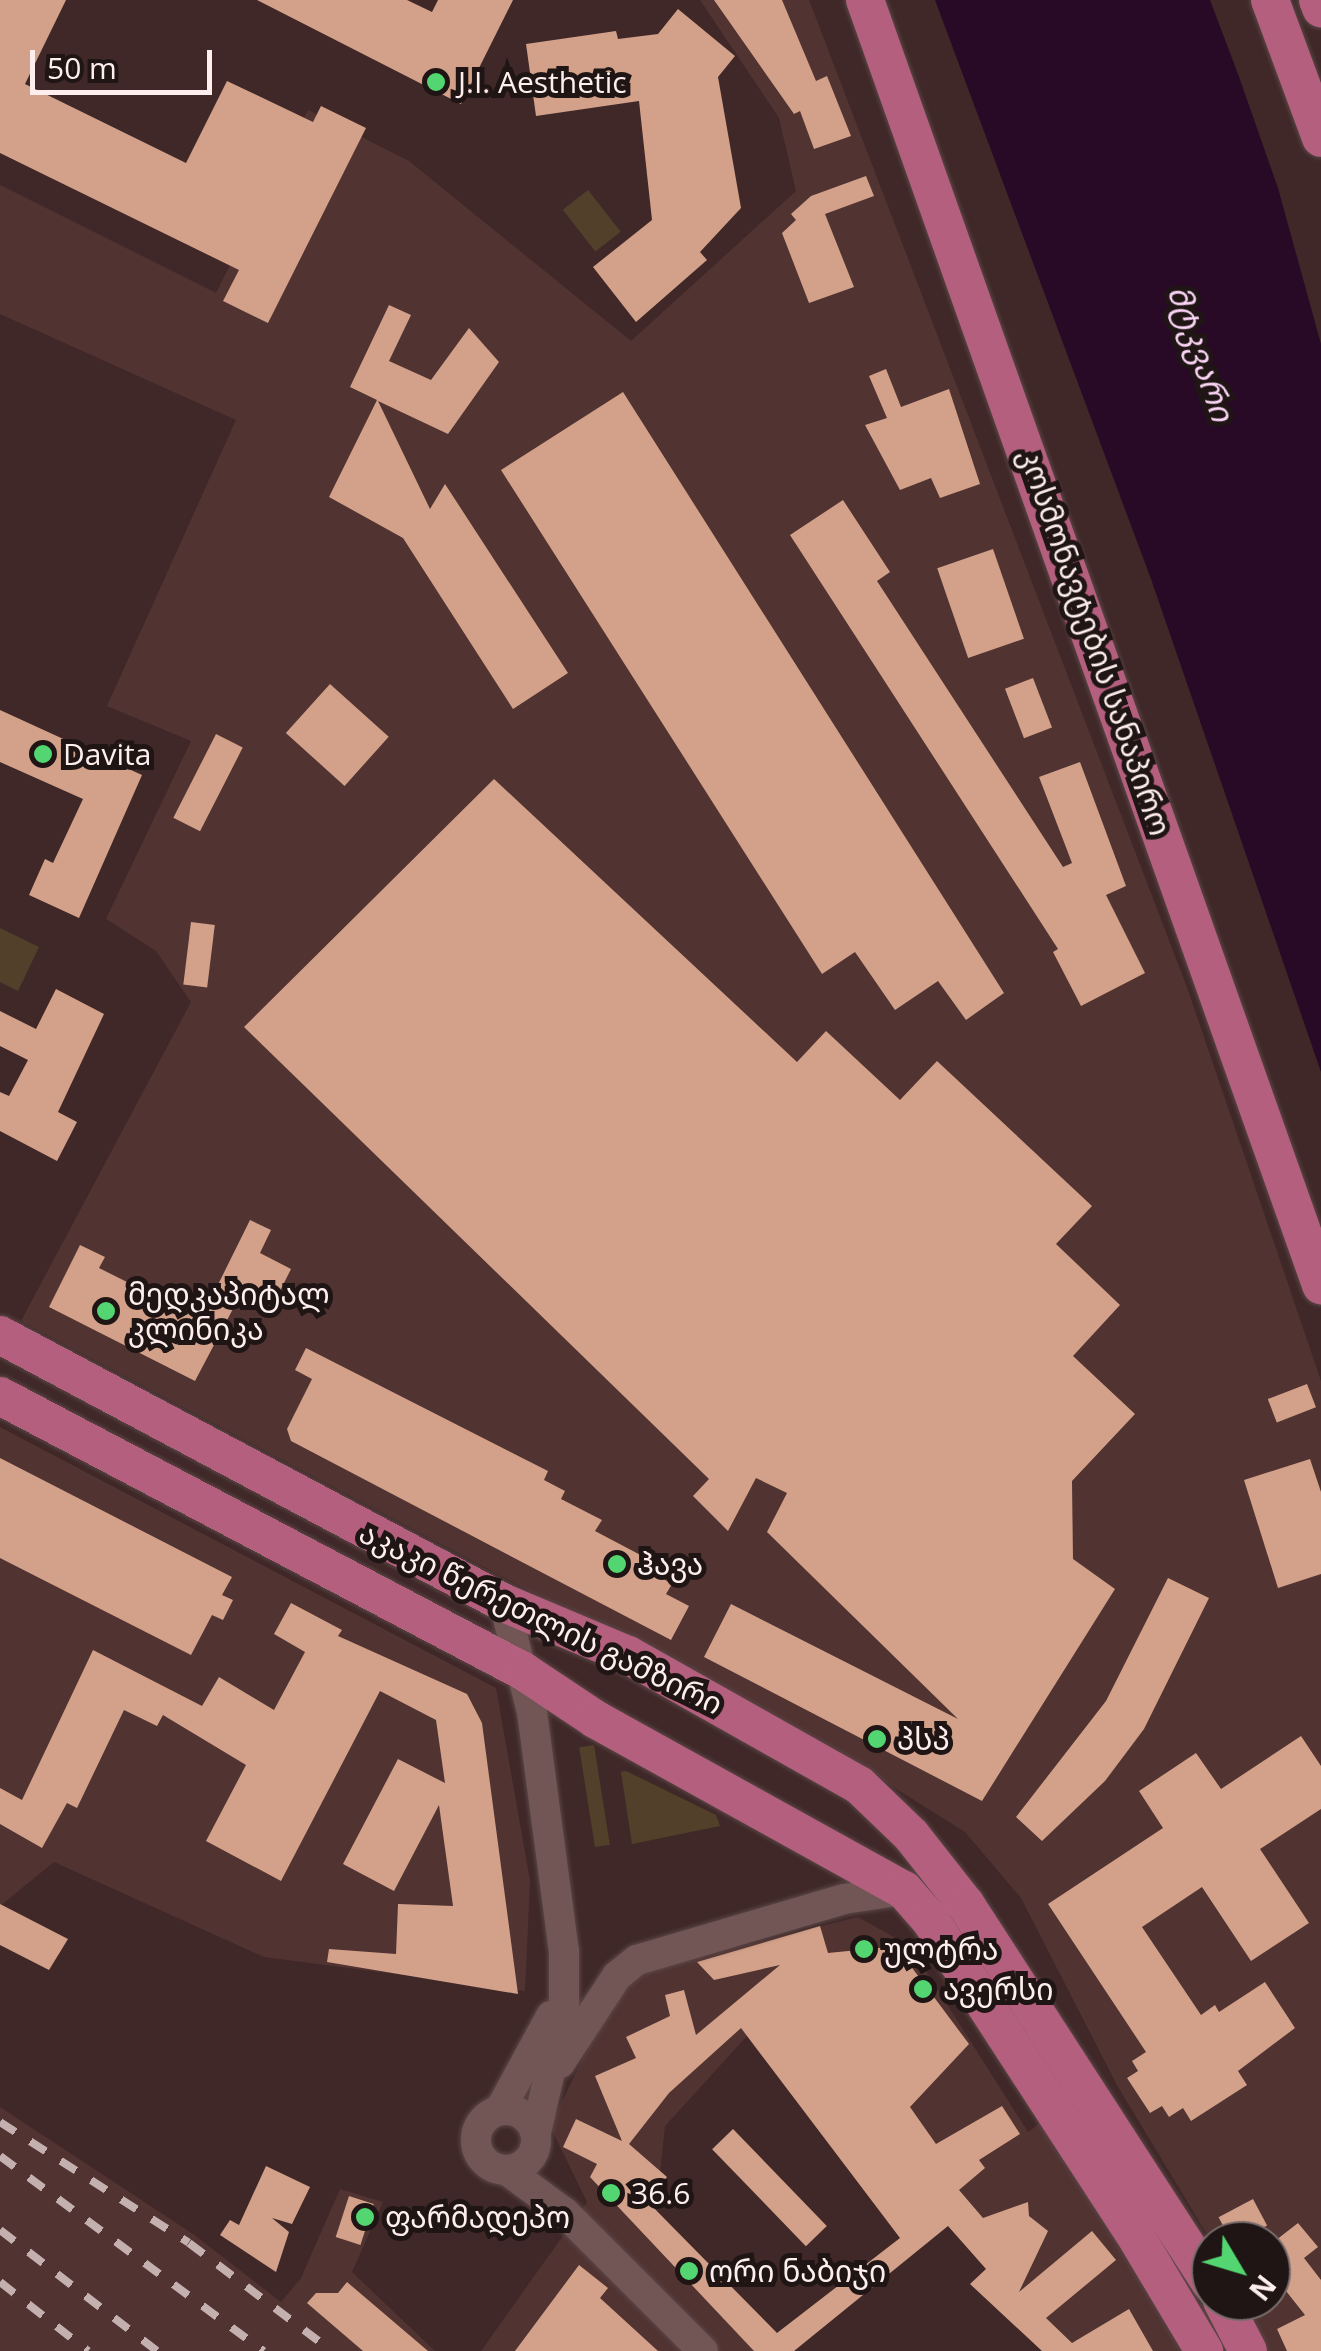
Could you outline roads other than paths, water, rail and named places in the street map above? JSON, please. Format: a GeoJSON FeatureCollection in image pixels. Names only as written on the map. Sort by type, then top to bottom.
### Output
{"type":"FeatureCollection","features":[{"type":"Feature","properties":{"kind":"main road","name":"კოსმონავტების სანაპირო"},"geometry":{"type":"LineString","coordinates":[[865,0],[1321,1285]]}},
{"type":"Feature","properties":{"kind":"main road"},"geometry":{"type":"LineString","coordinates":[[1270,0],[1321,138]]}},
{"type":"Feature","properties":{"kind":"main road"},"geometry":{"type":"LineString","coordinates":[[1318,0],[1321,8]]}},
{"type":"Feature","properties":{"kind":"main road","name":"აკაკი წერეთლის გამზირი"},"geometry":{"type":"LineString","coordinates":[[0,1336],[504,1603],[628,1654],[831,1767],[891,1813],[966,1905],[1191,2252]]}},
{"type":"Feature","properties":{"kind":"main road","name":"აკაკი წერეთლის გამზირი"},"geometry":{"type":"LineString","coordinates":[[0,1396],[522,1672],[595,1719],[904,1890],[1132,2230],[1204,2351]]}},
{"type":"Feature","properties":{"kind":"main road"},"geometry":{"type":"LineString","coordinates":[[1232,2321],[1248,2351]]}},
{"type":"Feature","properties":{"kind":"street"},"geometry":{"type":"LineString","coordinates":[[504,1603],[522,1672],[564,1979],[551,2078],[535,2141],[508,2171]]}},
{"type":"Feature","properties":{"kind":"street"},"geometry":{"type":"LineString","coordinates":[[551,2078],[617,1976],[637,1960],[844,1898],[904,1890]]}},
{"type":"Feature","properties":{"kind":"street"},"geometry":{"type":"LineString","coordinates":[[564,1979],[547,2027],[500,2110],[480,2124],[476,2148],[491,2167],[508,2171],[565,2213],[703,2351]]}},
{"type":"Feature","properties":{"kind":"street"},"geometry":{"type":"LineString","coordinates":[[500,2110],[522,2114],[565,2213]]}},
{"type":"Feature","properties":{"kind":"water","name":"მტკვარი"},"geometry":{"type":"Polygon","coordinates":[[[935,0],[1210,0],[1238,74],[1278,188],[1321,344],[1321,1072],[1151,579],[935,0]]]}},
{"type":"Feature","properties":{"kind":"railway"},"geometry":{"type":"LineString","coordinates":[[0,2122],[189,2243],[332,2351]]}},
{"type":"Feature","properties":{"kind":"railway"},"geometry":{"type":"LineString","coordinates":[[0,2156],[264,2351]]}},
{"type":"Feature","properties":{"kind":"railway"},"geometry":{"type":"LineString","coordinates":[[0,2230],[157,2351]]}},
{"type":"Feature","properties":{"kind":"railway"},"geometry":{"type":"LineString","coordinates":[[0,2282],[88,2351]]}},
{"type":"Feature","properties":{"kind":"place","name":"J.I. Aesthetic"},"geometry":{"type":"Point","coordinates":[436,82]}},
{"type":"Feature","properties":{"kind":"place","name":"Davita"},"geometry":{"type":"Point","coordinates":[43,754]}},
{"type":"Feature","properties":{"kind":"place","name":"მედკაპიტალ კლინიკა"},"geometry":{"type":"Point","coordinates":[106,1311]}},
{"type":"Feature","properties":{"kind":"place","name":"ჰავა"},"geometry":{"type":"Point","coordinates":[617,1564]}},
{"type":"Feature","properties":{"kind":"place","name":"პსპ"},"geometry":{"type":"Point","coordinates":[877,1739]}},
{"type":"Feature","properties":{"kind":"place","name":"ულტრა"},"geometry":{"type":"Point","coordinates":[864,1949]}},
{"type":"Feature","properties":{"kind":"place","name":"ავერსი"},"geometry":{"type":"Point","coordinates":[923,1989]}},
{"type":"Feature","properties":{"kind":"place","name":"36.6"},"geometry":{"type":"Point","coordinates":[611,2193]}},
{"type":"Feature","properties":{"kind":"place","name":"ფარმადეპო"},"geometry":{"type":"Point","coordinates":[365,2217]}},
{"type":"Feature","properties":{"kind":"place","name":"ორი ნაბიჯი"},"geometry":{"type":"Point","coordinates":[689,2271]}}]}
